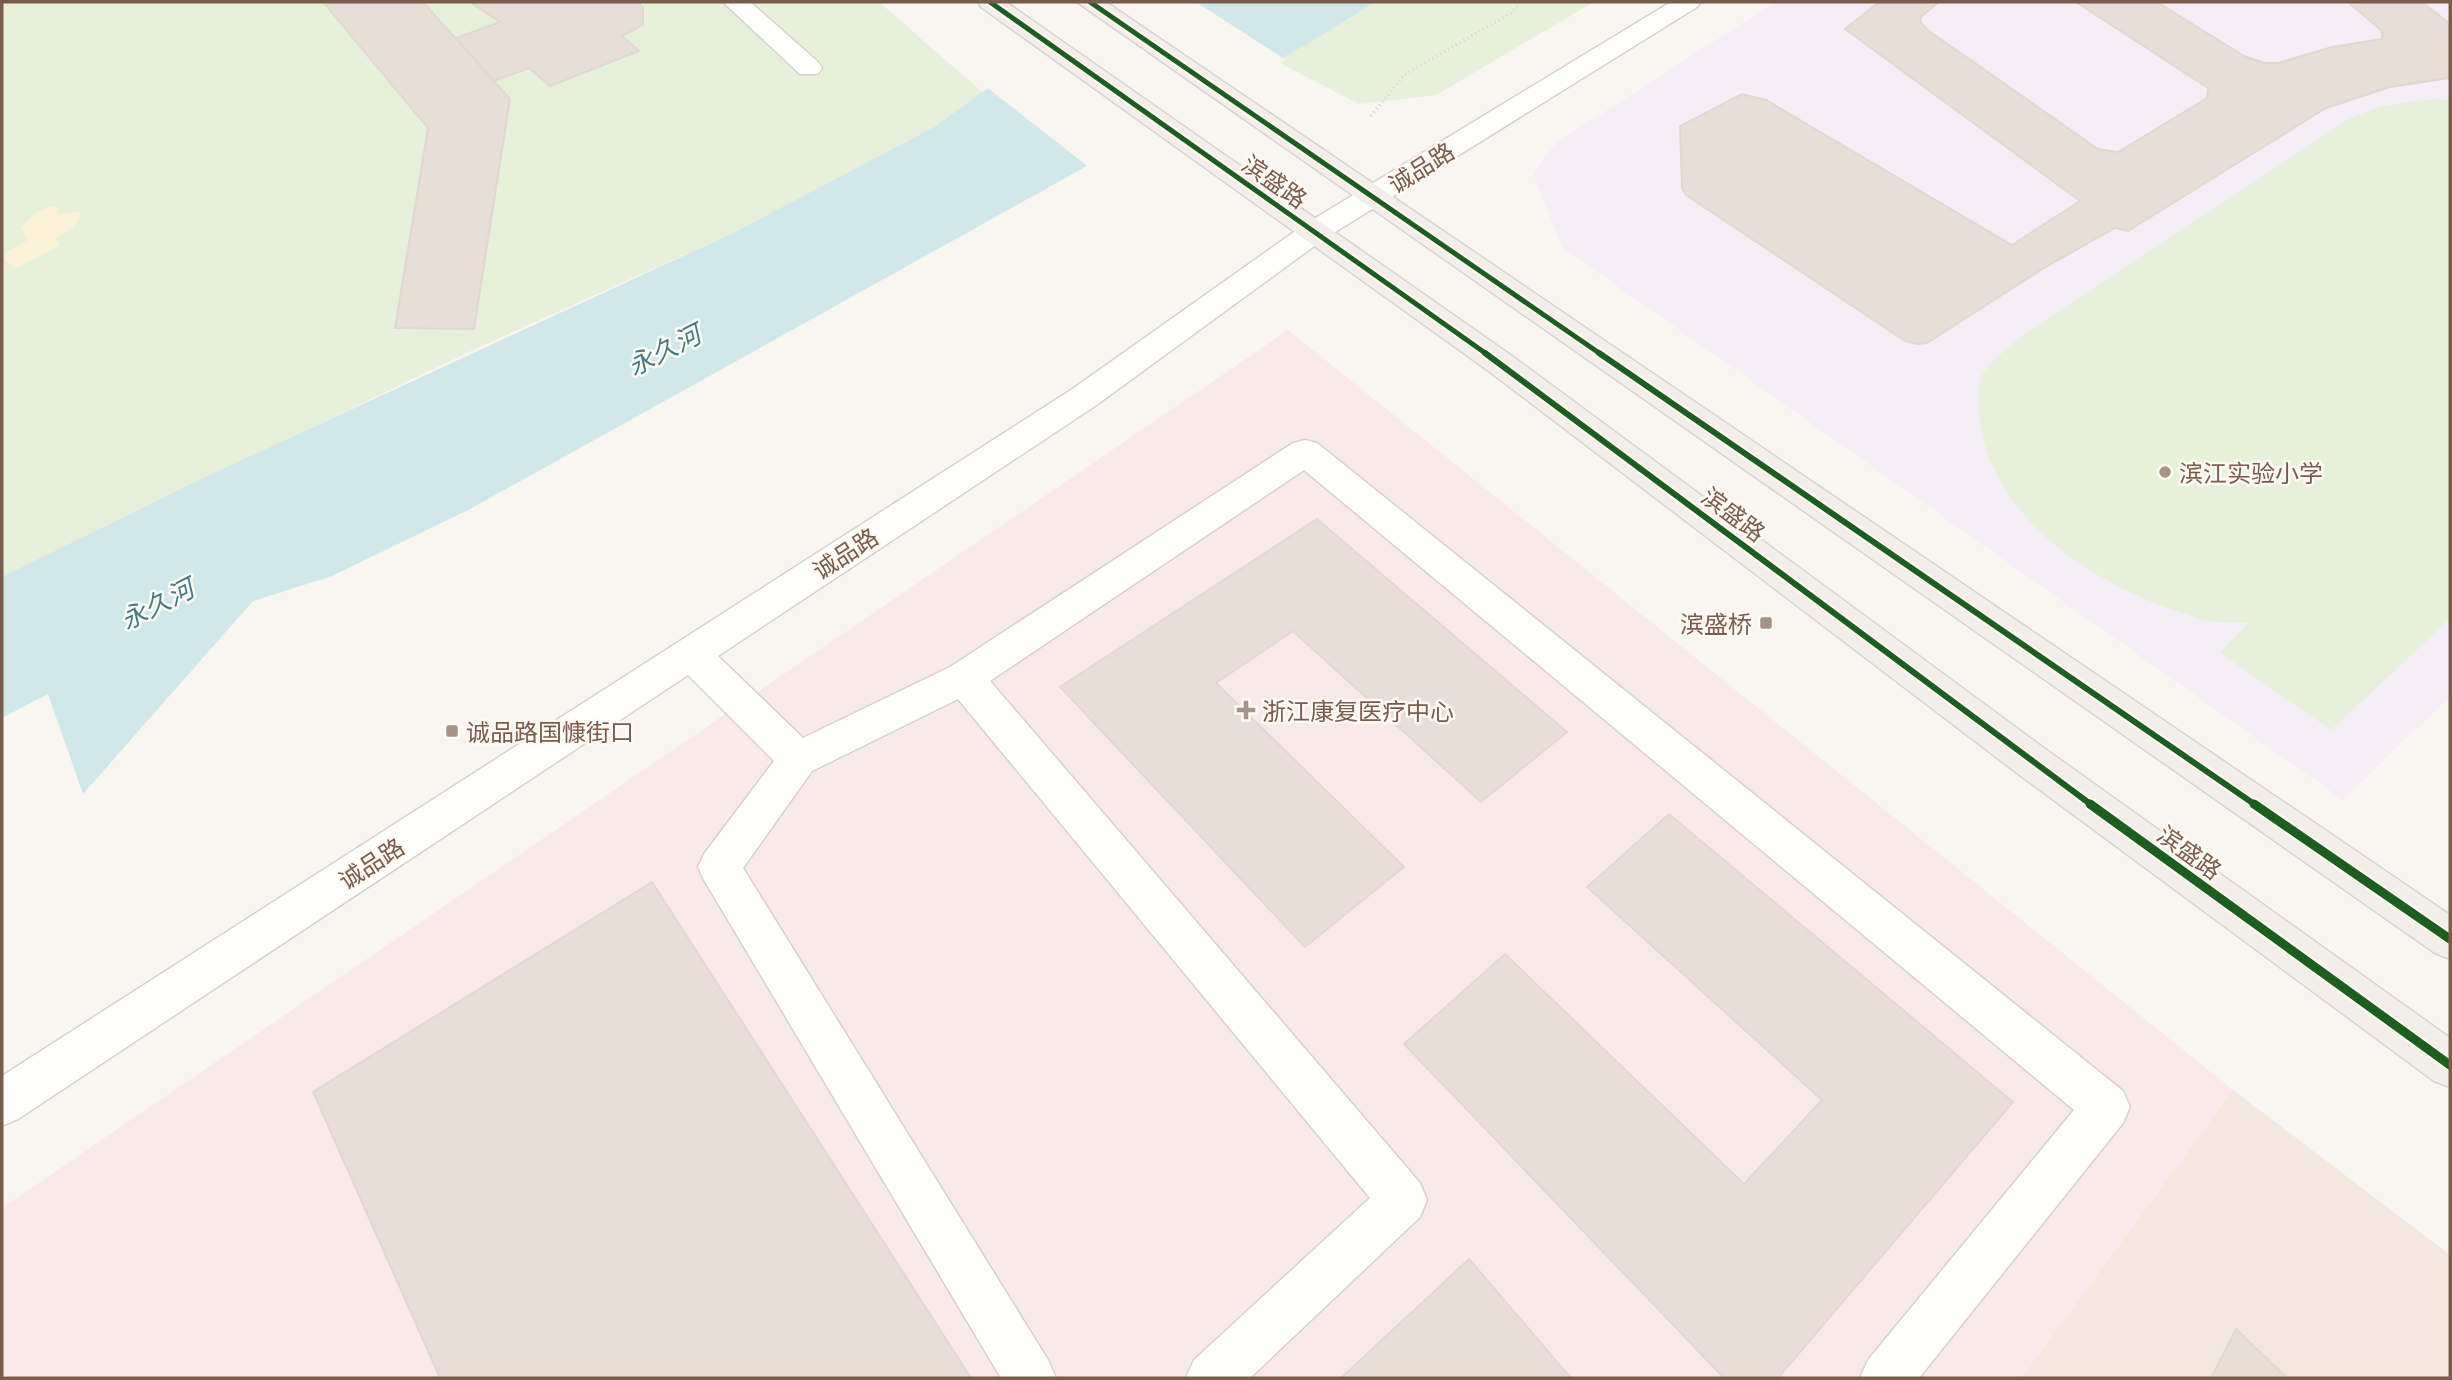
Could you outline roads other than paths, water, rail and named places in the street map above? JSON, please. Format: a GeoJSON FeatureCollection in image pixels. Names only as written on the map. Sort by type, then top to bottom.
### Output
{"type":"FeatureCollection","features":[{"type":"Feature","properties":{"kind":"main road","name":"滨盛路"},"geometry":{"type":"LineString","coordinates":[[990,2],[1512,372],[2027,758],[2450,1065]]}},
{"type":"Feature","properties":{"kind":"main road","name":"滨盛路"},"geometry":{"type":"LineString","coordinates":[[1094,5],[1375,196],[2450,939]]}},
{"type":"Feature","properties":{"kind":"street"},"geometry":{"type":"LineString","coordinates":[[735,2],[808,68]]}},
{"type":"Feature","properties":{"kind":"street","name":"诚品路"},"geometry":{"type":"LineString","coordinates":[[2,1103],[1083,398],[1314,232],[1688,2]]}},
{"type":"Feature","properties":{"kind":"street"},"geometry":{"type":"LineString","coordinates":[[1030,1378],[719,867],[798,760],[964,678],[1305,452],[2107,1107],[1886,1378]]}},
{"type":"Feature","properties":{"kind":"street"},"geometry":{"type":"LineString","coordinates":[[691,654],[798,760]]}},
{"type":"Feature","properties":{"kind":"street"},"geometry":{"type":"LineString","coordinates":[[964,678],[1403,1199],[1212,1378]]}},
{"type":"Feature","properties":{"kind":"water","name":"永久河"},"geometry":{"type":"Polygon","coordinates":[[[1136,2],[1375,2],[1314,40],[470,509],[332,576],[253,601],[83,794],[48,694],[2,718],[2,577],[201,479],[735,232],[934,127],[982,92],[1136,2]]]}},
{"type":"Feature","properties":{"kind":"place","name":"滨江实验小学"},"geometry":{"type":"Point","coordinates":[2165,472]}},
{"type":"Feature","properties":{"kind":"place","name":"滨盛桥"},"geometry":{"type":"Point","coordinates":[1766,623]}},
{"type":"Feature","properties":{"kind":"place","name":"浙江康复医疗中心"},"geometry":{"type":"Point","coordinates":[1246,710]}},
{"type":"Feature","properties":{"kind":"place","name":"诚品路国慷街口"},"geometry":{"type":"Point","coordinates":[452,731]}}]}
